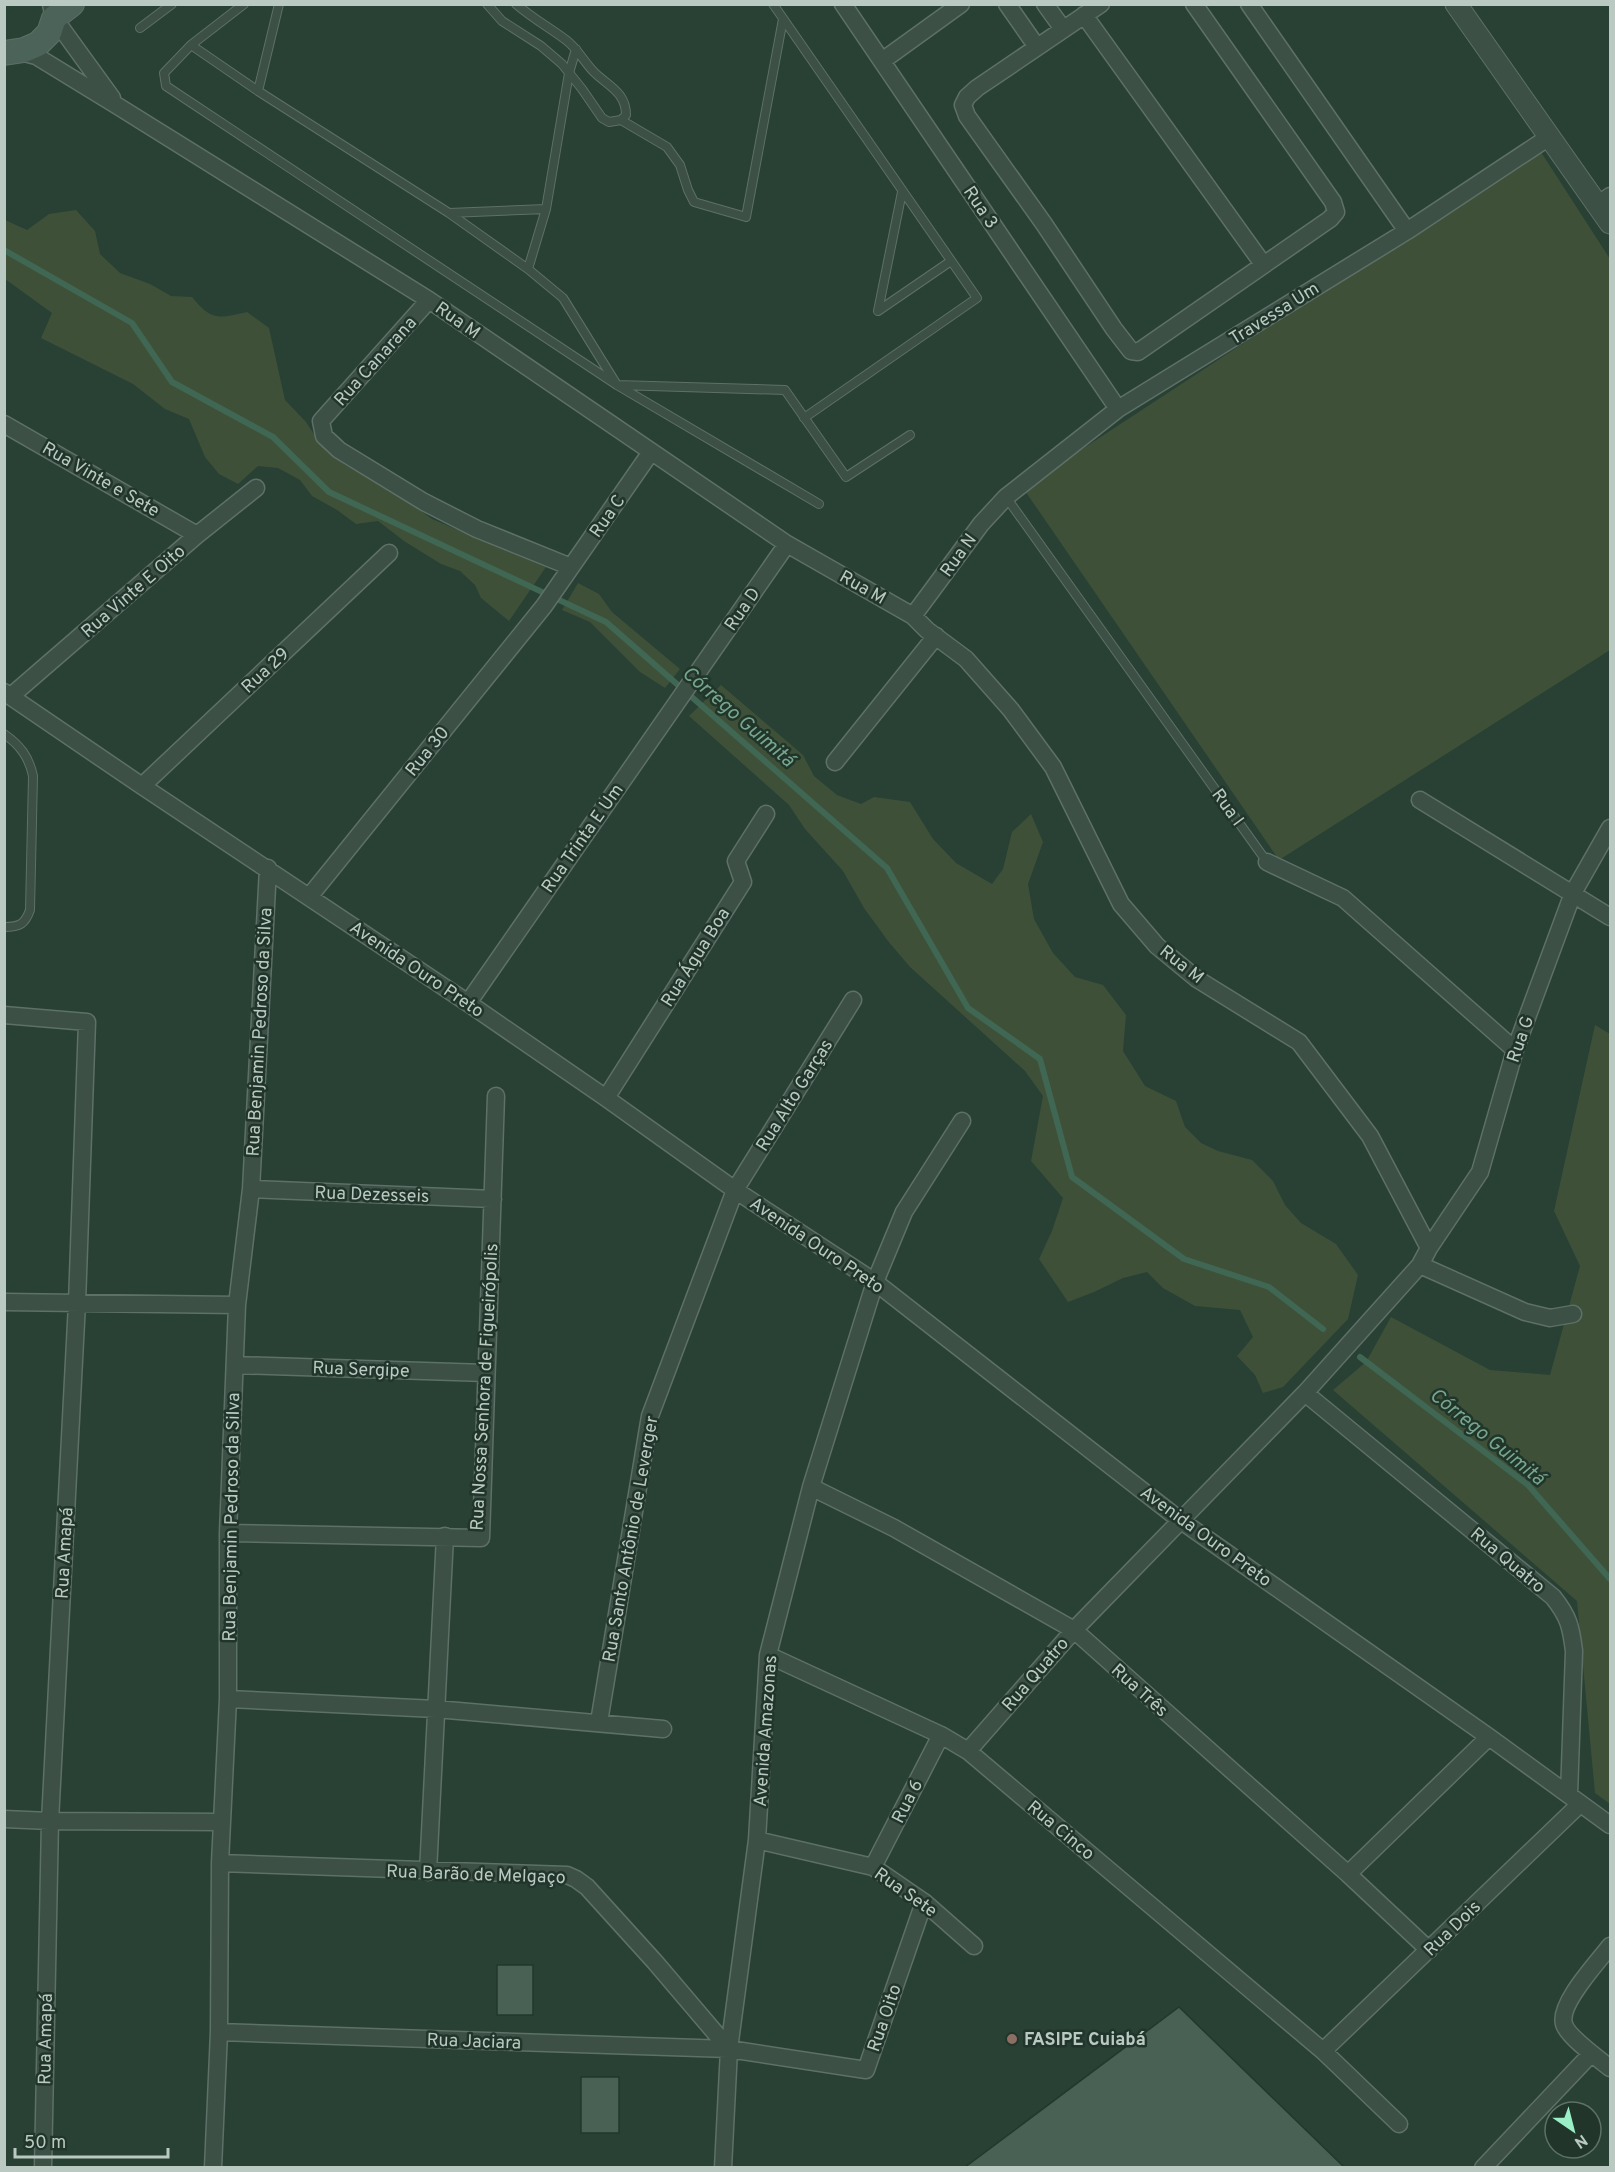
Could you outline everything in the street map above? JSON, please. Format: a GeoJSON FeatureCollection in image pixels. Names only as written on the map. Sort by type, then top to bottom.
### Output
{"type":"FeatureCollection","features":[{"type":"Feature","properties":{"kind":"main road"},"geometry":{"type":"LineString","coordinates":[[8,50],[24,50],[38,44],[49,33],[59,9]]}},
{"type":"Feature","properties":{"kind":"street","name":"Rua 3"},"geometry":{"type":"LineString","coordinates":[[843,4],[1118,409]]}},
{"type":"Feature","properties":{"kind":"street"},"geometry":{"type":"LineString","coordinates":[[882,61],[961,4]]}},
{"type":"Feature","properties":{"kind":"street"},"geometry":{"type":"LineString","coordinates":[[1007,4],[1037,46]]}},
{"type":"Feature","properties":{"kind":"street"},"geometry":{"type":"LineString","coordinates":[[1045,4],[1063,29]]}},
{"type":"Feature","properties":{"kind":"street"},"geometry":{"type":"LineString","coordinates":[[1101,4],[977,88],[967,97],[963,105],[967,116],[1044,224],[1114,329],[1131,351],[1138,352],[1330,219],[1336,212],[1333,202],[1194,4]]}},
{"type":"Feature","properties":{"kind":"street"},"geometry":{"type":"LineString","coordinates":[[1249,4],[1407,231]]}},
{"type":"Feature","properties":{"kind":"street"},"geometry":{"type":"LineString","coordinates":[[1460,6],[1549,137],[1604,201],[1611,223]]}},
{"type":"Feature","properties":{"kind":"street"},"geometry":{"type":"LineString","coordinates":[[59,9],[116,105]]}},
{"type":"Feature","properties":{"kind":"street"},"geometry":{"type":"LineString","coordinates":[[1084,15],[1263,264]]}},
{"type":"Feature","properties":{"kind":"street","name":"Rua M"},"geometry":{"type":"LineString","coordinates":[[8,50],[36,56],[429,300],[787,544],[914,616],[966,659],[1011,710],[1053,767],[1121,904],[1157,946],[1197,978],[1299,1042],[1370,1136],[1429,1248]]}},
{"type":"Feature","properties":{"kind":"street","name":"Travessa Um"},"geometry":{"type":"LineString","coordinates":[[1006,497],[1118,409],[1407,231],[1549,137]]}},
{"type":"Feature","properties":{"kind":"street","name":"Rua Canarana"},"geometry":{"type":"LineString","coordinates":[[429,300],[321,421],[324,436],[339,450],[424,502],[567,574]]}},
{"type":"Feature","properties":{"kind":"street","name":"Rua Vinte e Sete"},"geometry":{"type":"LineString","coordinates":[[4,424],[197,535]]}},
{"type":"Feature","properties":{"kind":"street","name":"Rua C"},"geometry":{"type":"LineString","coordinates":[[544,606],[651,453]]}},
{"type":"Feature","properties":{"kind":"street","name":"Rua Vinte E Oito"},"geometry":{"type":"LineString","coordinates":[[8,694],[256,488]]}},
{"type":"Feature","properties":{"kind":"street","name":"Rua N"},"geometry":{"type":"LineString","coordinates":[[914,616],[981,524],[1006,497]]}},
{"type":"Feature","properties":{"kind":"street","name":"Rua D"},"geometry":{"type":"LineString","coordinates":[[697,674],[787,544]]}},
{"type":"Feature","properties":{"kind":"street","name":"Rua 29"},"geometry":{"type":"LineString","coordinates":[[141,786],[388,554]]}},
{"type":"Feature","properties":{"kind":"street","name":"Rua 30"},"geometry":{"type":"LineString","coordinates":[[309,897],[544,606]]}},
{"type":"Feature","properties":{"kind":"street"},"geometry":{"type":"LineString","coordinates":[[835,762],[936,636]]}},
{"type":"Feature","properties":{"kind":"street","name":"Rua Trinta E Um"},"geometry":{"type":"LineString","coordinates":[[468,1003],[697,674]]}},
{"type":"Feature","properties":{"kind":"street","name":"Avenida Ouro Preto"},"geometry":{"type":"LineString","coordinates":[[8,694],[141,786],[268,868],[468,1003],[735,1190],[875,1282],[1180,1520],[1611,1825]]}},
{"type":"Feature","properties":{"kind":"street"},"geometry":{"type":"LineString","coordinates":[[1420,800],[1611,916]]}},
{"type":"Feature","properties":{"kind":"street","name":"Rua Água Boa"},"geometry":{"type":"LineString","coordinates":[[606,1098],[743,882],[736,861],[766,814]]}},
{"type":"Feature","properties":{"kind":"street","name":"Rua G"},"geometry":{"type":"LineString","coordinates":[[1429,1248],[1480,1172],[1515,1050],[1573,893],[1611,828]]}},
{"type":"Feature","properties":{"kind":"street","name":"Rua I"},"geometry":{"type":"LineString","coordinates":[[1267,862],[1343,898],[1515,1050]]}},
{"type":"Feature","properties":{"kind":"street","name":"Rua Benjamin Pedroso da Silva"},"geometry":{"type":"LineString","coordinates":[[213,2168],[219,2032],[221,1822],[228,1699],[228,1533],[237,1305],[251,1189],[268,868]]}},
{"type":"Feature","properties":{"kind":"street","name":"Rua Alto Garças"},"geometry":{"type":"LineString","coordinates":[[735,1190],[854,1000]]}},
{"type":"Feature","properties":{"kind":"street","name":"Rua Amapá"},"geometry":{"type":"LineString","coordinates":[[4,1015],[87,1022],[77,1303],[50,1821],[42,2168]]}},
{"type":"Feature","properties":{"kind":"street","name":"Rua Nossa Senhora de Figueirópolis"},"geometry":{"type":"LineString","coordinates":[[228,1533],[480,1538],[496,1096]]}},
{"type":"Feature","properties":{"kind":"street","name":"Avenida Amazonas"},"geometry":{"type":"LineString","coordinates":[[723,2168],[729,2049],[757,1840],[768,1655],[811,1487],[875,1282],[904,1212],[962,1120]]}},
{"type":"Feature","properties":{"kind":"street","name":"Rua Dezesseis"},"geometry":{"type":"LineString","coordinates":[[251,1189],[493,1199]]}},
{"type":"Feature","properties":{"kind":"street","name":"Rua Santo Antônio de Leverger"},"geometry":{"type":"LineString","coordinates":[[599,1722],[650,1416],[735,1190]]}},
{"type":"Feature","properties":{"kind":"street","name":"Rua Quatro"},"geometry":{"type":"LineString","coordinates":[[968,1751],[1074,1630],[1305,1393],[1420,1265],[1429,1248]]}},
{"type":"Feature","properties":{"kind":"street"},"geometry":{"type":"LineString","coordinates":[[1420,1265],[1525,1312],[1550,1318],[1573,1314]]}},
{"type":"Feature","properties":{"kind":"street"},"geometry":{"type":"LineString","coordinates":[[4,1302],[237,1305]]}},
{"type":"Feature","properties":{"kind":"street","name":"Rua Sergipe"},"geometry":{"type":"LineString","coordinates":[[235,1365],[486,1373]]}},
{"type":"Feature","properties":{"kind":"street","name":"Rua Quatro"},"geometry":{"type":"LineString","coordinates":[[1305,1393],[1553,1597],[1565,1612],[1574,1651],[1574,1799]]}},
{"type":"Feature","properties":{"kind":"street","name":"Rua Três"},"geometry":{"type":"LineString","coordinates":[[811,1487],[894,1528],[1074,1630],[1348,1874],[1429,1950]]}},
{"type":"Feature","properties":{"kind":"street"},"geometry":{"type":"LineString","coordinates":[[428,1872],[445,1536]]}},
{"type":"Feature","properties":{"kind":"street","name":"Rua Cinco"},"geometry":{"type":"LineString","coordinates":[[768,1655],[941,1735],[968,1751],[1323,2051],[1399,2124]]}},
{"type":"Feature","properties":{"kind":"street"},"geometry":{"type":"LineString","coordinates":[[228,1699],[436,1709],[663,1729]]}},
{"type":"Feature","properties":{"kind":"street","name":"Rua 6"},"geometry":{"type":"LineString","coordinates":[[873,1867],[941,1735]]}},
{"type":"Feature","properties":{"kind":"street"},"geometry":{"type":"LineString","coordinates":[[1348,1874],[1489,1737]]}},
{"type":"Feature","properties":{"kind":"street","name":"Rua Dois"},"geometry":{"type":"LineString","coordinates":[[1323,2051],[1429,1950],[1574,1799]]}},
{"type":"Feature","properties":{"kind":"street"},"geometry":{"type":"LineString","coordinates":[[4,1819],[221,1822]]}},
{"type":"Feature","properties":{"kind":"street","name":"Rua Sete"},"geometry":{"type":"LineString","coordinates":[[757,1840],[873,1867],[924,1902],[974,1946]]}},
{"type":"Feature","properties":{"kind":"street","name":"Rua Barão de Melgaço"},"geometry":{"type":"LineString","coordinates":[[220,1863],[428,1872],[553,1874],[576,1879],[588,1887],[648,1953],[729,2049]]}},
{"type":"Feature","properties":{"kind":"street","name":"Rua Oito"},"geometry":{"type":"LineString","coordinates":[[729,2049],[866,2070],[924,1902]]}},
{"type":"Feature","properties":{"kind":"street"},"geometry":{"type":"LineString","coordinates":[[1611,1946],[1570,1999],[1563,2014],[1564,2026],[1591,2054],[1611,2068]]}},
{"type":"Feature","properties":{"kind":"street","name":"Rua Jaciara"},"geometry":{"type":"LineString","coordinates":[[219,2032],[729,2049]]}},
{"type":"Feature","properties":{"kind":"street"},"geometry":{"type":"LineString","coordinates":[[1483,2168],[1591,2054]]}},
{"type":"Feature","properties":{"kind":"lane"},"geometry":{"type":"LineString","coordinates":[[140,28],[172,4]]}},
{"type":"Feature","properties":{"kind":"lane"},"geometry":{"type":"LineString","coordinates":[[244,4],[191,45],[164,74],[166,86],[616,385],[819,504]]}},
{"type":"Feature","properties":{"kind":"lane"},"geometry":{"type":"LineString","coordinates":[[258,91],[279,4]]}},
{"type":"Feature","properties":{"kind":"lane"},"geometry":{"type":"LineString","coordinates":[[487,4],[502,21],[552,54],[602,118],[609,122],[621,120],[626,115],[624,100],[611,84],[593,71],[576,49],[516,4]]}},
{"type":"Feature","properties":{"kind":"lane"},"geometry":{"type":"LineString","coordinates":[[773,4],[977,298],[804,418]]}},
{"type":"Feature","properties":{"kind":"lane"},"geometry":{"type":"LineString","coordinates":[[621,120],[667,147],[680,165],[694,201],[746,217],[783,19]]}},
{"type":"Feature","properties":{"kind":"lane"},"geometry":{"type":"LineString","coordinates":[[191,45],[258,91],[449,213],[528,269],[563,298],[616,385]]}},
{"type":"Feature","properties":{"kind":"lane"},"geometry":{"type":"LineString","coordinates":[[528,269],[546,209],[569,73],[576,49]]}},
{"type":"Feature","properties":{"kind":"lane"},"geometry":{"type":"LineString","coordinates":[[902,192],[878,311],[951,261]]}},
{"type":"Feature","properties":{"kind":"lane"},"geometry":{"type":"LineString","coordinates":[[449,213],[546,209]]}},
{"type":"Feature","properties":{"kind":"lane"},"geometry":{"type":"LineString","coordinates":[[616,385],[785,390],[846,477],[910,435]]}},
{"type":"Feature","properties":{"kind":"lane","name":"Rua I"},"geometry":{"type":"LineString","coordinates":[[1006,497],[1267,862]]}},
{"type":"Feature","properties":{"kind":"lane"},"geometry":{"type":"LineString","coordinates":[[4,734],[23,751],[30,762],[33,776],[30,910],[22,925],[4,927]]}},
{"type":"Feature","properties":{"kind":"green space"},"geometry":{"type":"Polygon","coordinates":[[[1539,149],[1610,259],[1610,650],[1279,860],[1023,488],[1539,149]]]}},
{"type":"Feature","properties":{"kind":"green space"},"geometry":{"type":"Polygon","coordinates":[[[76,210],[95,231],[100,254],[120,273],[150,284],[171,296],[192,297],[205,311],[216,316],[247,312],[269,328],[285,400],[306,422],[319,442],[345,465],[398,494],[432,519],[546,567],[509,621],[481,598],[475,585],[460,571],[441,564],[404,541],[378,521],[356,524],[312,496],[300,480],[278,468],[258,466],[238,484],[219,474],[205,457],[189,419],[165,409],[133,384],[41,338],[52,313],[5,279],[5,220],[27,230],[49,214],[76,210]]]}},
{"type":"Feature","properties":{"kind":"green space"},"geometry":{"type":"Polygon","coordinates":[[[578,583],[599,594],[612,612],[680,669],[665,688],[640,672],[590,622],[562,610],[578,583]]]}},
{"type":"Feature","properties":{"kind":"green space"},"geometry":{"type":"Polygon","coordinates":[[[721,685],[803,755],[814,776],[837,795],[861,804],[874,797],[910,802],[933,839],[956,863],[992,884],[1003,869],[1012,832],[1031,814],[1043,842],[1028,884],[1034,919],[1053,953],[1075,977],[1103,985],[1126,1015],[1123,1051],[1145,1086],[1176,1101],[1185,1127],[1201,1143],[1218,1151],[1252,1160],[1273,1181],[1285,1205],[1301,1223],[1336,1244],[1358,1275],[1348,1319],[1283,1387],[1263,1393],[1255,1375],[1237,1356],[1253,1337],[1240,1310],[1195,1306],[1163,1288],[1147,1272],[1123,1278],[1068,1302],[1039,1259],[1052,1231],[1063,1198],[1031,1161],[1043,1096],[1025,1071],[910,967],[864,908],[843,871],[805,829],[789,805],[689,716],[721,685]]]}},
{"type":"Feature","properties":{"kind":"green space"},"geometry":{"type":"Polygon","coordinates":[[[1595,1025],[1610,1034],[1610,1804],[1595,1793],[1577,1601],[1333,1390],[1366,1362],[1391,1317],[1490,1370],[1550,1375],[1580,1266],[1554,1211],[1595,1025]]]}},
{"type":"Feature","properties":{"kind":"building"},"geometry":{"type":"Polygon","coordinates":[[[497,1965],[533,1965],[533,2015],[497,2015],[497,1965]]]}},
{"type":"Feature","properties":{"kind":"building"},"geometry":{"type":"Polygon","coordinates":[[[1179,2007],[1345,2168],[964,2168],[1179,2007]]]}},
{"type":"Feature","properties":{"kind":"building"},"geometry":{"type":"Polygon","coordinates":[[[581,2077],[619,2077],[619,2133],[581,2133],[581,2077]]]}},
{"type":"Feature","properties":{"kind":"waterway","name":"Córrego Guimitá"},"geometry":{"type":"LineString","coordinates":[[4,250],[132,323],[172,382],[273,437],[329,492],[606,622],[887,868],[968,1008],[1040,1059],[1072,1177],[1184,1259],[1269,1287],[1323,1329]]}},
{"type":"Feature","properties":{"kind":"waterway","name":"Córrego Guimitá"},"geometry":{"type":"LineString","coordinates":[[1360,1357],[1528,1485],[1610,1579]]}},
{"type":"Feature","properties":{"kind":"place","name":"FASIPE Cuiabá"},"geometry":{"type":"Point","coordinates":[1012,2039]}}]}
